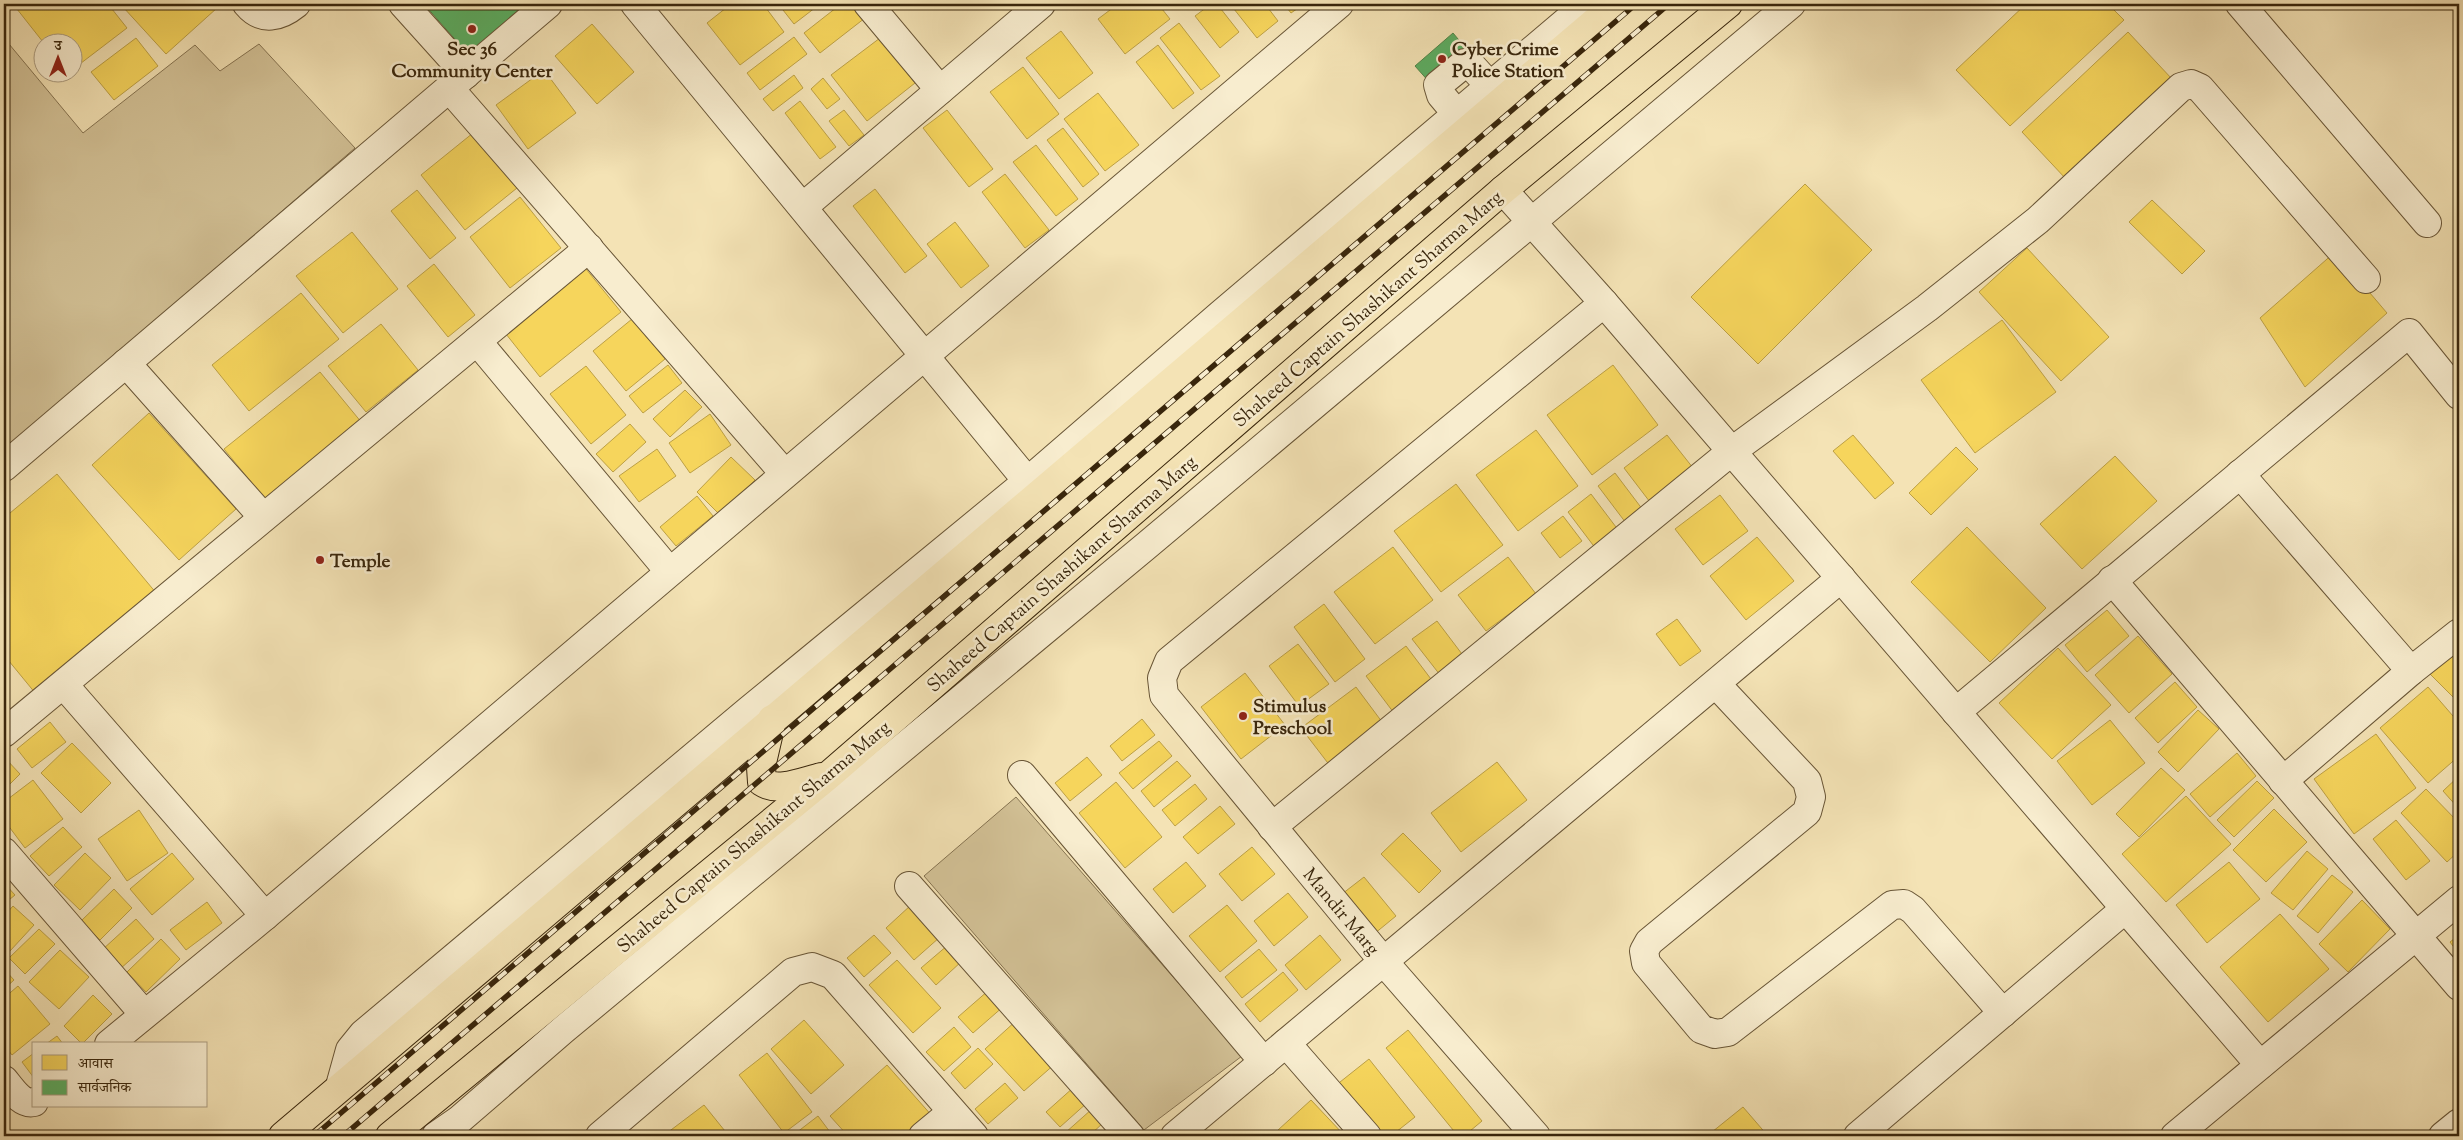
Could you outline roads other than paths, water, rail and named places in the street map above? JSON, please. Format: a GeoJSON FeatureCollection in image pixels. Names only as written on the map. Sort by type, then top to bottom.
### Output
{"type":"FeatureCollection","features":[{"type":"Feature","properties":{"kind":"main road"},"geometry":{"type":"LineString","coordinates":[[283,1136],[772,719],[1033,487],[1616,4]]}},
{"type":"Feature","properties":{"kind":"main road","name":"Shaheed Captain Shashikant Sharma Marg"},"geometry":{"type":"LineString","coordinates":[[390,1136],[828,776],[1503,190],[1728,4]]}},
{"type":"Feature","properties":{"kind":"main road"},"geometry":{"type":"LineString","coordinates":[[772,719],[761,767],[762,782],[769,786],[781,786],[828,776]]}},
{"type":"Feature","properties":{"kind":"street"},"geometry":{"type":"LineString","coordinates":[[247,4],[253,11],[269,17],[286,12],[296,4]]}},
{"type":"Feature","properties":{"kind":"street"},"geometry":{"type":"LineString","coordinates":[[403,4],[457,81],[589,248],[784,474]]}},
{"type":"Feature","properties":{"kind":"street"},"geometry":{"type":"LineString","coordinates":[[4,467],[548,4]]}},
{"type":"Feature","properties":{"kind":"street"},"geometry":{"type":"LineString","coordinates":[[635,4],[1033,487]]}},
{"type":"Feature","properties":{"kind":"street"},"geometry":{"type":"LineString","coordinates":[[868,4],[940,90]]}},
{"type":"Feature","properties":{"kind":"street"},"geometry":{"type":"LineString","coordinates":[[803,207],[1041,4]]}},
{"type":"Feature","properties":{"kind":"street"},"geometry":{"type":"LineString","coordinates":[[111,1042],[265,916],[1339,4]]}},
{"type":"Feature","properties":{"kind":"street"},"geometry":{"type":"LineString","coordinates":[[340,1086],[350,1050],[363,1034],[748,711],[1033,487],[1489,85],[1587,4]]}},
{"type":"Feature","properties":{"kind":"street"},"geometry":{"type":"LineString","coordinates":[[436,1136],[459,1120],[563,1030],[1131,559],[1791,4]]}},
{"type":"Feature","properties":{"kind":"street"},"geometry":{"type":"LineString","coordinates":[[2240,4],[2427,223]]}},
{"type":"Feature","properties":{"kind":"street"},"geometry":{"type":"LineString","coordinates":[[1272,826],[1732,451],[1927,308],[2038,220],[2182,87],[2191,84],[2200,88],[2366,279]]}},
{"type":"Feature","properties":{"kind":"street"},"geometry":{"type":"LineString","coordinates":[[1503,190],[1604,303],[2260,1065]]}},
{"type":"Feature","properties":{"kind":"street"},"geometry":{"type":"LineString","coordinates":[[4,733],[589,248]]}},
{"type":"Feature","properties":{"kind":"street","name":"Mandir Marg"},"geometry":{"type":"LineString","coordinates":[[1536,1136],[1384,962],[1164,695],[1162,678],[1169,661],[1604,303]]}},
{"type":"Feature","properties":{"kind":"street"},"geometry":{"type":"LineString","coordinates":[[1956,712],[2409,333],[2459,395]]}},
{"type":"Feature","properties":{"kind":"street"},"geometry":{"type":"LineString","coordinates":[[476,342],[669,571]]}},
{"type":"Feature","properties":{"kind":"street"},"geometry":{"type":"LineString","coordinates":[[126,363],[263,517]]}},
{"type":"Feature","properties":{"kind":"street"},"geometry":{"type":"LineString","coordinates":[[2240,474],[2411,671]]}},
{"type":"Feature","properties":{"kind":"street"},"geometry":{"type":"LineString","coordinates":[[1175,1136],[1841,578]]}},
{"type":"Feature","properties":{"kind":"street"},"geometry":{"type":"LineString","coordinates":[[2112,580],[2459,986]]}},
{"type":"Feature","properties":{"kind":"street"},"geometry":{"type":"LineString","coordinates":[[2284,781],[2411,671],[2459,633]]}},
{"type":"Feature","properties":{"kind":"street"},"geometry":{"type":"LineString","coordinates":[[1716,684],[1807,781],[1811,797],[1807,812],[1649,942],[1644,951],[1646,963],[1701,1030],[1714,1034],[1728,1032],[1892,905],[1904,904],[1913,910],[2003,1013]]}},
{"type":"Feature","properties":{"kind":"street"},"geometry":{"type":"LineString","coordinates":[[64,685],[265,916]]}},
{"type":"Feature","properties":{"kind":"street"},"geometry":{"type":"LineString","coordinates":[[1022,775],[1264,1062]]}},
{"type":"Feature","properties":{"kind":"street"},"geometry":{"type":"LineString","coordinates":[[4,852],[144,1014]]}},
{"type":"Feature","properties":{"kind":"street"},"geometry":{"type":"LineString","coordinates":[[909,886],[1130,1136]]}},
{"type":"Feature","properties":{"kind":"street"},"geometry":{"type":"LineString","coordinates":[[2175,1136],[2459,900]]}},
{"type":"Feature","properties":{"kind":"street"},"geometry":{"type":"LineString","coordinates":[[1858,1136],[2125,909]]}},
{"type":"Feature","properties":{"kind":"street"},"geometry":{"type":"LineString","coordinates":[[600,1136],[793,972],[812,967],[833,975],[974,1136]]}},
{"type":"Feature","properties":{"kind":"street"},"geometry":{"type":"LineString","coordinates":[[1286,1043],[1367,1136]]}},
{"type":"Feature","properties":{"kind":"street"},"geometry":{"type":"LineString","coordinates":[[4,1080],[18,1097],[29,1103],[32,1102]]}},
{"type":"Feature","properties":{"kind":"street"},"geometry":{"type":"LineString","coordinates":[[923,1136],[952,1112]]}},
{"type":"Feature","properties":{"kind":"street"},"geometry":{"type":"LineString","coordinates":[[2443,1136],[2459,1123]]}},
{"type":"Feature","properties":{"kind":"railway"},"geometry":{"type":"LineString","coordinates":[[314,1136],[1636,4]]}},
{"type":"Feature","properties":{"kind":"railway"},"geometry":{"type":"LineString","coordinates":[[343,1136],[1669,4]]}},
{"type":"Feature","properties":{"kind":"place","name":"Sec 36 Community Center"},"geometry":{"type":"Point","coordinates":[472,29]}},
{"type":"Feature","properties":{"kind":"place","name":"Cyber Crime Police Station"},"geometry":{"type":"Point","coordinates":[1442,59]}},
{"type":"Feature","properties":{"kind":"place","name":"Temple"},"geometry":{"type":"Point","coordinates":[320,560]}},
{"type":"Feature","properties":{"kind":"place","name":"Stimulus Preschool"},"geometry":{"type":"Point","coordinates":[1243,716]}}]}
